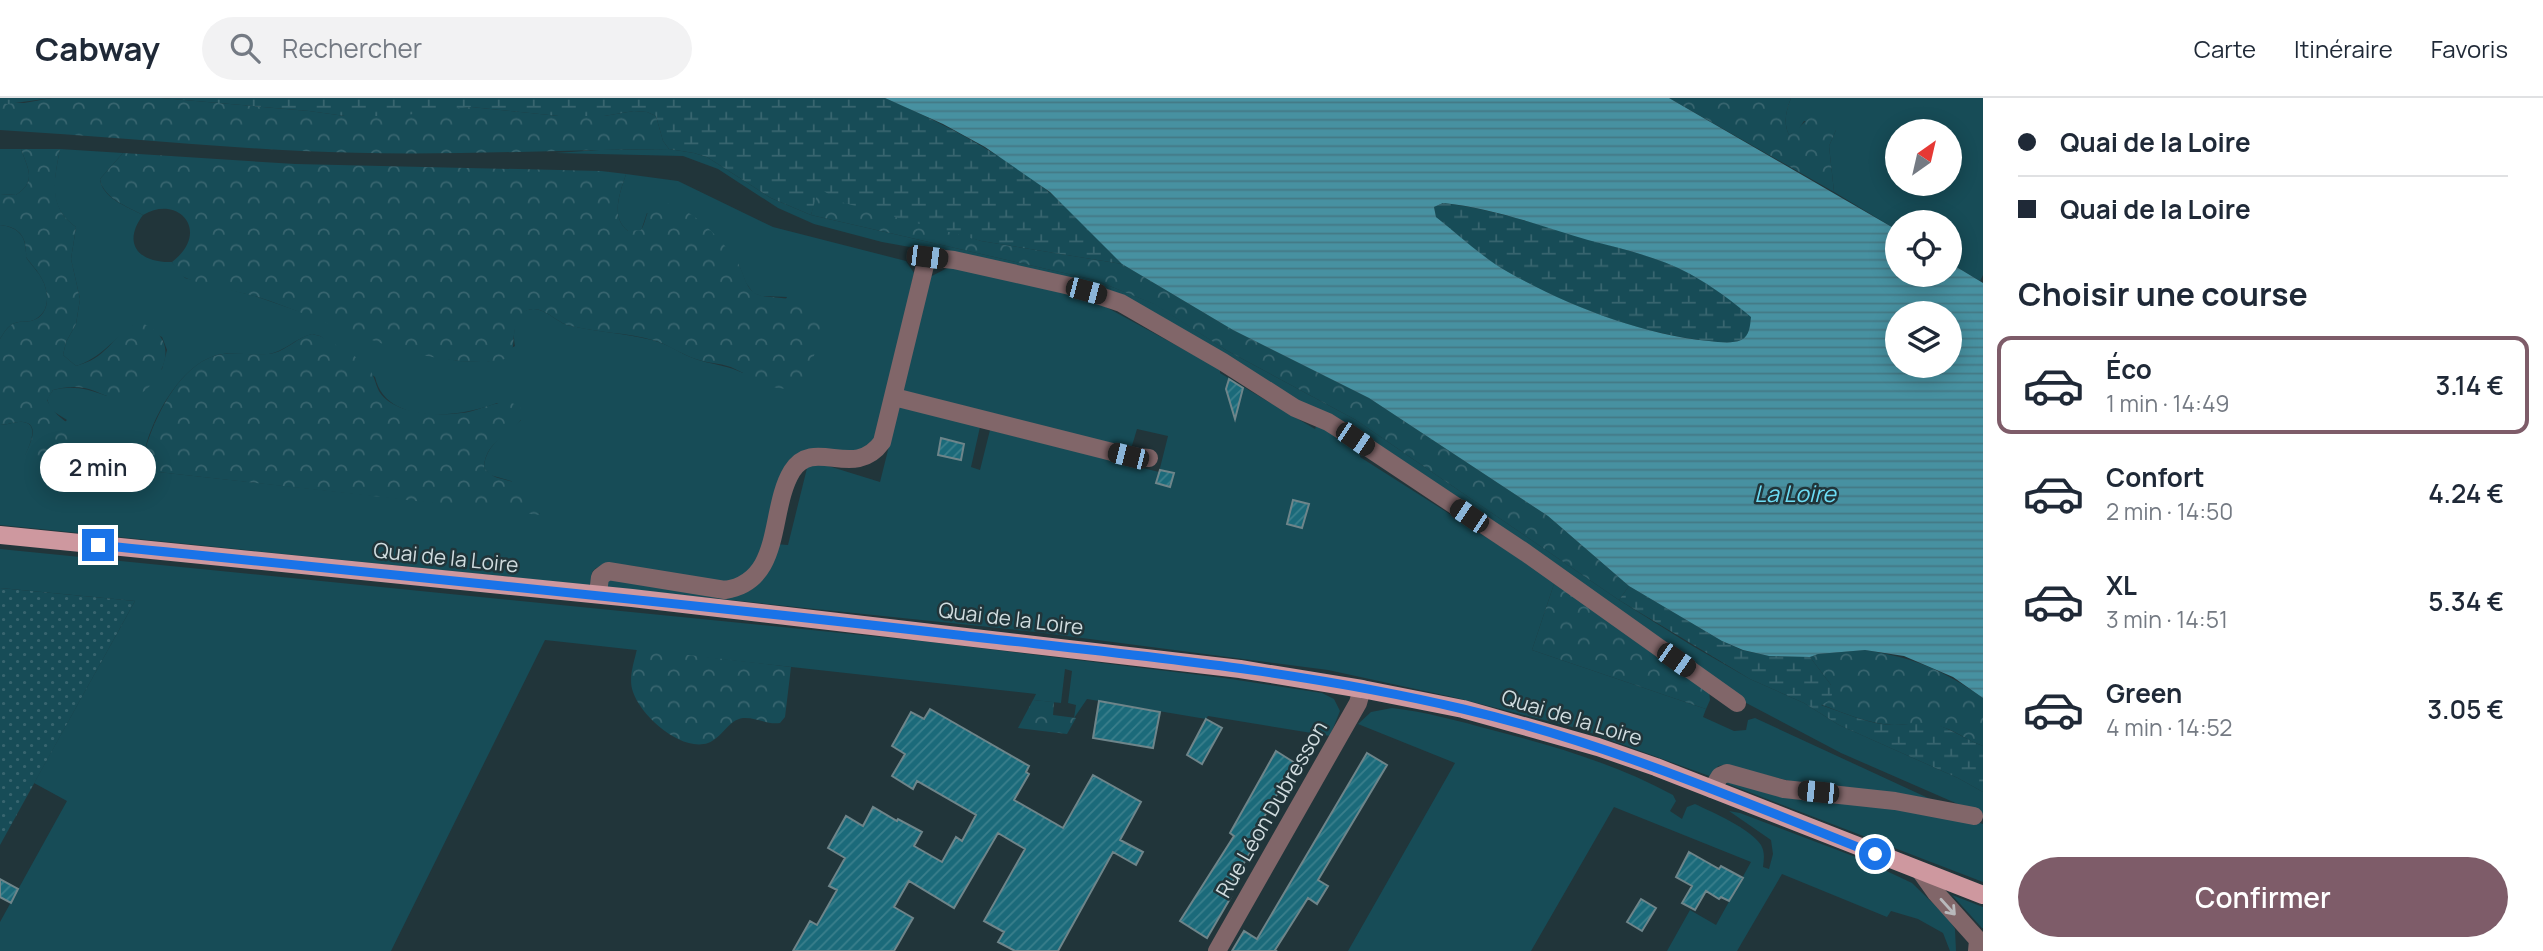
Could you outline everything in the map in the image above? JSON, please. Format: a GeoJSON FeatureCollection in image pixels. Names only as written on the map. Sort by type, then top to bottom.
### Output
{"type":"FeatureCollection","features":[{"type":"Feature","properties":{"kind":"main road","name":"Quai de la Loire"},"geometry":{"type":"LineString","coordinates":[[0,536],[598,594],[1240,668],[1362,689],[1463,709],[1574,740],[1656,767],[1983,895]]}},
{"type":"Feature","properties":{"kind":"street"},"geometry":{"type":"LineString","coordinates":[[598,594],[600,577],[608,570],[713,589],[741,587],[756,575],[771,545],[787,480],[799,462],[810,457],[857,459],[872,454],[885,435],[927,257],[967,263],[1102,295],[1154,321],[1295,408],[1328,422],[1355,439],[1526,553],[1737,703]]}},
{"type":"Feature","properties":{"kind":"street"},"geometry":{"type":"LineString","coordinates":[[894,397],[1128,456],[1149,458]]}},
{"type":"Feature","properties":{"kind":"street","name":"Rue Léon Dubresson"},"geometry":{"type":"LineString","coordinates":[[1217,951],[1358,703],[1362,689]]}},
{"type":"Feature","properties":{"kind":"street"},"geometry":{"type":"LineString","coordinates":[[1712,789],[1720,776],[1727,773],[1784,789],[1895,801],[1974,816]]}},
{"type":"Feature","properties":{"kind":"street"},"geometry":{"type":"LineString","coordinates":[[1921,872],[1979,943]]}},
{"type":"Feature","properties":{"kind":"green space"},"geometry":{"type":"Polygon","coordinates":[[[0,98],[52,98],[7,104],[0,102],[0,98]]]}},
{"type":"Feature","properties":{"kind":"green space"},"geometry":{"type":"Polygon","coordinates":[[[52,98],[161,98],[345,116],[471,107],[559,116],[647,112],[656,116],[663,141],[669,149],[348,153],[0,130],[0,102],[24,103],[52,98]]]}},
{"type":"Feature","properties":{"kind":"green space"},"geometry":{"type":"Polygon","coordinates":[[[161,98],[885,98],[970,139],[1030,178],[1068,209],[1122,264],[981,241],[841,202],[819,188],[811,215],[771,198],[707,157],[669,149],[663,141],[656,116],[647,112],[559,116],[471,107],[397,116],[345,116],[161,98]]]}},
{"type":"Feature","properties":{"kind":"green space"},"geometry":{"type":"Polygon","coordinates":[[[1669,98],[1791,98],[1786,117],[1789,135],[1816,114],[1829,116],[1837,121],[1829,146],[1834,192],[1669,98]]]}},
{"type":"Feature","properties":{"kind":"green space"},"geometry":{"type":"Polygon","coordinates":[[[1791,98],[1983,98],[1983,275],[1980,281],[1962,270],[1962,210],[1885,210],[1885,223],[1834,192],[1829,146],[1836,130],[1804,121],[1798,130],[1789,135],[1787,112],[1791,98]]]}},
{"type":"Feature","properties":{"kind":"green space"},"geometry":{"type":"Polygon","coordinates":[[[0,149],[21,149],[26,163],[29,180],[16,195],[0,194],[0,149]]]}},
{"type":"Feature","properties":{"kind":"green space"},"geometry":{"type":"Polygon","coordinates":[[[21,149],[60,149],[55,182],[57,202],[67,219],[76,227],[71,259],[80,299],[76,324],[66,342],[63,355],[76,366],[87,362],[101,354],[127,329],[137,324],[147,325],[155,332],[163,341],[165,349],[165,358],[158,376],[145,391],[131,399],[118,399],[81,387],[53,390],[47,400],[52,409],[77,432],[82,450],[82,464],[24,457],[32,437],[32,427],[21,422],[0,425],[0,339],[12,324],[37,318],[47,304],[45,285],[26,257],[21,234],[13,228],[0,225],[0,194],[16,195],[29,180],[21,149]]]}},
{"type":"Feature","properties":{"kind":"green space"},"geometry":{"type":"Polygon","coordinates":[[[60,149],[123,153],[100,179],[102,186],[111,197],[143,215],[134,235],[137,250],[151,259],[172,262],[185,278],[255,296],[421,354],[459,361],[488,362],[515,346],[516,322],[523,313],[534,309],[567,325],[652,340],[695,359],[743,373],[787,297],[753,293],[739,265],[647,213],[641,231],[628,231],[619,219],[618,204],[626,174],[678,181],[773,227],[906,261],[914,273],[878,435],[864,452],[809,454],[758,565],[739,581],[695,582],[634,566],[613,564],[596,568],[592,572],[591,584],[588,585],[0,525],[0,425],[21,422],[31,427],[32,437],[25,456],[67,420],[51,410],[47,399],[53,390],[80,388],[107,396],[162,369],[167,350],[162,337],[134,325],[85,363],[76,366],[63,355],[66,342],[76,324],[80,299],[71,259],[76,227],[60,211],[55,192],[60,149]],[[306,336],[269,354],[228,354],[203,361],[176,386],[162,407],[150,433],[140,470],[540,514],[511,481],[490,475],[484,468],[492,446],[521,420],[497,403],[446,414],[409,411],[394,404],[382,393],[375,377],[320,336],[306,336]]]}},
{"type":"Feature","properties":{"kind":"green space"},"geometry":{"type":"Polygon","coordinates":[[[669,149],[707,157],[771,198],[811,215],[1095,280],[1155,304],[1226,350],[1356,420],[1619,600],[1691,645],[1750,679],[1804,703],[1839,725],[1958,778],[1983,792],[1983,815],[1841,753],[1733,696],[1291,399],[1135,306],[943,253],[882,242],[814,224],[778,208],[718,169],[683,156],[555,153],[669,149]]]}},
{"type":"Feature","properties":{"kind":"green space"},"geometry":{"type":"Polygon","coordinates":[[[123,153],[295,164],[601,171],[626,174],[619,197],[618,212],[622,225],[628,231],[641,230],[652,207],[662,203],[674,205],[701,222],[725,245],[755,293],[813,304],[821,309],[826,317],[827,329],[804,376],[794,388],[785,389],[763,383],[731,367],[693,358],[656,341],[567,325],[534,309],[523,313],[516,325],[511,353],[499,361],[457,361],[398,349],[258,297],[184,277],[172,262],[184,250],[189,239],[190,228],[186,219],[178,212],[168,209],[143,215],[111,197],[102,186],[100,179],[123,153]]]}},
{"type":"Feature","properties":{"kind":"green space"},"geometry":{"type":"Polygon","coordinates":[[[818,187],[981,241],[1122,264],[1233,330],[1369,398],[1548,516],[1629,586],[1619,600],[1356,420],[1226,350],[1154,304],[1095,280],[811,215],[818,187]]]}},
{"type":"Feature","properties":{"kind":"green space"},"geometry":{"type":"Polygon","coordinates":[[[1443,203],[1519,219],[1667,263],[1707,284],[1752,317],[1748,333],[1741,340],[1729,342],[1683,337],[1631,325],[1580,307],[1531,284],[1480,253],[1436,217],[1434,207],[1443,203]]]}},
{"type":"Feature","properties":{"kind":"green space"},"geometry":{"type":"Polygon","coordinates":[[[0,225],[13,228],[21,235],[26,257],[42,279],[47,303],[37,318],[12,324],[0,339],[0,225]]]}},
{"type":"Feature","properties":{"kind":"green space"},"geometry":{"type":"Polygon","coordinates":[[[951,266],[1093,300],[1220,369],[1220,373],[1315,429],[1317,424],[1361,451],[1360,457],[1555,581],[1532,650],[1706,709],[1703,717],[1734,731],[1746,730],[1748,720],[1755,718],[1941,804],[1826,790],[1725,765],[1718,766],[1712,777],[1580,729],[1457,698],[1328,670],[1036,632],[605,587],[607,581],[618,578],[732,594],[775,544],[788,545],[809,460],[880,482],[899,406],[980,427],[971,467],[980,470],[990,430],[1159,472],[1168,436],[1137,429],[1131,449],[899,394],[928,278],[951,266]]]}},
{"type":"Feature","properties":{"kind":"green space"},"geometry":{"type":"Polygon","coordinates":[[[312,334],[350,353],[366,365],[384,397],[403,408],[425,413],[455,414],[504,402],[519,407],[525,414],[489,450],[484,468],[493,476],[516,483],[526,490],[540,515],[140,470],[156,420],[175,388],[199,363],[221,354],[274,353],[312,334]]]}},
{"type":"Feature","properties":{"kind":"green space"},"geometry":{"type":"Polygon","coordinates":[[[0,549],[931,642],[1224,678],[1322,693],[1334,699],[1340,711],[1330,736],[1087,699],[1074,718],[1076,705],[1068,703],[1072,671],[1065,669],[1061,703],[1033,700],[1036,694],[545,640],[391,951],[0,951],[0,922],[67,801],[34,783],[135,601],[0,588],[0,549]]]}},
{"type":"Feature","properties":{"kind":"green space"},"geometry":{"type":"Polygon","coordinates":[[[1555,581],[1709,692],[1710,700],[1706,709],[1532,650],[1555,581]]]}},
{"type":"Feature","properties":{"kind":"green space"},"geometry":{"type":"Polygon","coordinates":[[[1629,586],[1742,650],[1769,656],[1810,657],[1831,685],[1832,695],[1821,705],[1876,723],[1933,724],[1983,746],[1983,792],[1958,778],[1839,725],[1804,703],[1750,679],[1619,600],[1629,586]]]}},
{"type":"Feature","properties":{"kind":"green space"},"geometry":{"type":"Polygon","coordinates":[[[0,588],[135,601],[0,845],[0,588]]]}},
{"type":"Feature","properties":{"kind":"green space"},"geometry":{"type":"Polygon","coordinates":[[[637,649],[791,667],[785,717],[780,723],[738,719],[708,743],[686,742],[675,737],[653,721],[633,692],[631,676],[637,649]]]}},
{"type":"Feature","properties":{"kind":"green space"},"geometry":{"type":"Polygon","coordinates":[[[1865,650],[1927,666],[1954,679],[1983,698],[1983,746],[1941,727],[1875,723],[1820,704],[1831,685],[1810,657],[1865,650]]]}},
{"type":"Feature","properties":{"kind":"green space"},"geometry":{"type":"Polygon","coordinates":[[[1033,700],[1054,702],[1053,715],[1076,718],[1067,734],[1018,728],[1033,700]]]}},
{"type":"Feature","properties":{"kind":"green space"},"geometry":{"type":"Polygon","coordinates":[[[1392,708],[1442,717],[1538,743],[1629,774],[1673,795],[1676,801],[1670,811],[1682,819],[1687,807],[1695,804],[1749,833],[1761,845],[1764,853],[1763,867],[1769,869],[1773,854],[1771,840],[1729,811],[1861,859],[1912,883],[1948,918],[1955,929],[1956,951],[1950,951],[1943,933],[1918,919],[1891,911],[1887,917],[1782,874],[1737,951],[1667,951],[1690,910],[1716,925],[1751,862],[1614,807],[1531,951],[1348,951],[1455,763],[1358,724],[1371,712],[1392,708]]]}},
{"type":"Feature","properties":{"kind":"green space"},"geometry":{"type":"Polygon","coordinates":[[[1725,779],[1957,816],[1983,824],[1983,882],[1723,782],[1725,779]]]}},
{"type":"Feature","properties":{"kind":"green space"},"geometry":{"type":"Polygon","coordinates":[[[1952,895],[1983,907],[1983,928],[1982,928],[1952,895]]]}},
{"type":"Feature","properties":{"kind":"water","name":"La Loire"},"geometry":{"type":"Polygon","coordinates":[[[885,98],[1669,98],[1885,223],[1885,287],[1962,287],[1962,270],[1983,283],[1983,698],[1953,677],[1904,656],[1865,650],[1810,657],[1769,656],[1743,650],[1722,641],[1629,586],[1548,516],[1369,398],[1233,330],[1122,264],[1050,192],[985,147],[943,124],[885,98]],[[1443,203],[1434,207],[1436,217],[1480,253],[1508,272],[1555,296],[1606,317],[1683,337],[1730,342],[1741,340],[1748,333],[1751,317],[1714,289],[1678,268],[1640,254],[1480,209],[1443,203]]]}},
{"type":"Feature","properties":{"kind":"building"},"geometry":{"type":"Polygon","coordinates":[[[1229,379],[1243,388],[1235,419],[1226,389],[1229,379]]]}},
{"type":"Feature","properties":{"kind":"building"},"geometry":{"type":"Polygon","coordinates":[[[941,438],[964,444],[961,460],[938,455],[941,438]]]}},
{"type":"Feature","properties":{"kind":"building"},"geometry":{"type":"Polygon","coordinates":[[[1160,470],[1174,473],[1170,487],[1156,483],[1160,470]]]}},
{"type":"Feature","properties":{"kind":"building"},"geometry":{"type":"Polygon","coordinates":[[[1293,500],[1309,504],[1302,528],[1287,524],[1293,500]]]}},
{"type":"Feature","properties":{"kind":"building"},"geometry":{"type":"Polygon","coordinates":[[[1099,701],[1160,712],[1153,748],[1093,738],[1099,701]]]}},
{"type":"Feature","properties":{"kind":"building"},"geometry":{"type":"Polygon","coordinates":[[[930,709],[1029,766],[1026,772],[1029,774],[1014,800],[1063,828],[1093,775],[1141,802],[1120,840],[1143,852],[1136,865],[1113,852],[1058,951],[1015,951],[998,942],[1004,932],[984,921],[1025,849],[998,833],[954,908],[909,881],[894,907],[913,918],[894,951],[793,951],[810,921],[817,925],[837,890],[829,886],[845,858],[828,848],[846,816],[863,826],[873,807],[922,832],[914,846],[942,862],[956,837],[962,841],[976,815],[917,781],[913,789],[892,776],[905,754],[892,746],[911,712],[924,719],[930,709]]]}},
{"type":"Feature","properties":{"kind":"building"},"geometry":{"type":"Polygon","coordinates":[[[1206,719],[1222,728],[1202,764],[1187,755],[1206,719]]]}},
{"type":"Feature","properties":{"kind":"building"},"geometry":{"type":"Polygon","coordinates":[[[1276,751],[1295,763],[1255,833],[1260,836],[1226,893],[1231,897],[1207,938],[1180,921],[1234,836],[1230,833],[1276,751]]]}},
{"type":"Feature","properties":{"kind":"building"},"geometry":{"type":"Polygon","coordinates":[[[1367,753],[1387,765],[1318,880],[1328,886],[1317,904],[1308,898],[1275,950],[1277,951],[1232,951],[1244,931],[1257,939],[1367,753]]]}},
{"type":"Feature","properties":{"kind":"building"},"geometry":{"type":"Polygon","coordinates":[[[1689,852],[1719,869],[1721,866],[1743,878],[1729,901],[1721,897],[1719,899],[1706,891],[1695,910],[1682,903],[1692,886],[1676,877],[1689,852]]]}},
{"type":"Feature","properties":{"kind":"building"},"geometry":{"type":"Polygon","coordinates":[[[0,879],[18,889],[11,903],[0,897],[0,879]]]}},
{"type":"Feature","properties":{"kind":"building"},"geometry":{"type":"Polygon","coordinates":[[[1641,899],[1656,908],[1642,931],[1627,922],[1641,899]]]}},
{"type":"Feature","properties":{"kind":"route"},"geometry":{"type":"LineString","coordinates":[[98,545],[632,598],[1240,668],[1303,678],[1463,709],[1598,747],[1656,767],[1875,854]]}}]}
